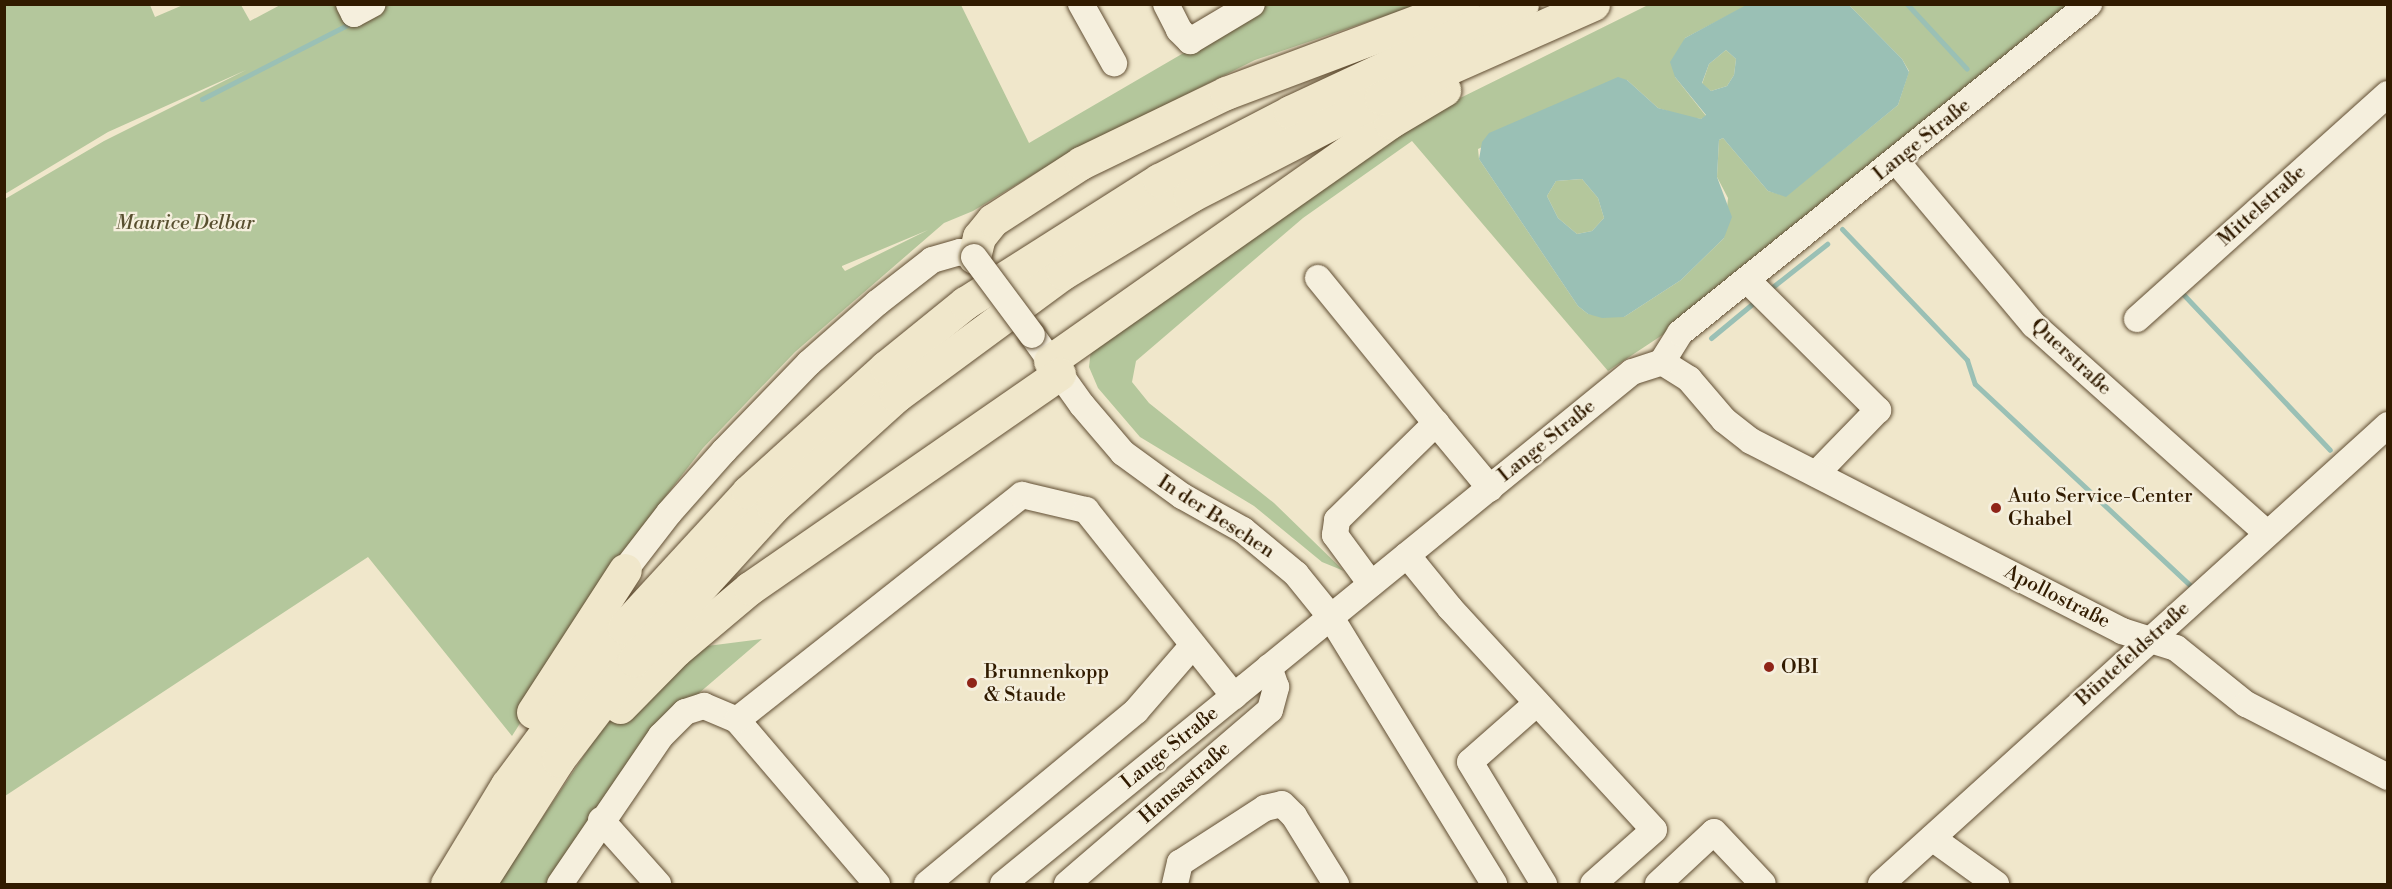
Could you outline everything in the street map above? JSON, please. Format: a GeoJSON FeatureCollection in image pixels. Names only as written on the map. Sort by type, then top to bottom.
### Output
{"type":"FeatureCollection","features":[{"type":"Feature","properties":{"kind":"highway"},"geometry":{"type":"LineString","coordinates":[[974,257],[979,237],[993,220],[1081,163],[1226,93],[1463,4]]}},
{"type":"Feature","properties":{"kind":"highway"},"geometry":{"type":"LineString","coordinates":[[461,878],[555,716],[624,627],[688,555],[820,423],[965,303],[1159,180],[1290,112],[1522,4]]}},
{"type":"Feature","properties":{"kind":"highway"},"geometry":{"type":"LineString","coordinates":[[461,878],[530,802],[676,650],[750,588],[1047,356],[1390,122],[1580,10]]}},
{"type":"Feature","properties":{"kind":"highway"},"geometry":{"type":"LineString","coordinates":[[530,802],[634,660],[724,557],[837,446],[980,332],[1063,273],[1190,196],[1381,98],[1580,10]]}},
{"type":"Feature","properties":{"kind":"highway"},"geometry":{"type":"LineString","coordinates":[[461,878],[522,731],[625,570]]}},
{"type":"Feature","properties":{"kind":"street"},"geometry":{"type":"LineString","coordinates":[[1081,4],[1113,63]]}},
{"type":"Feature","properties":{"kind":"street"},"geometry":{"type":"LineString","coordinates":[[1167,4],[1179,30],[1190,41],[1252,4]]}},
{"type":"Feature","properties":{"kind":"street","name":"Lange Straße"},"geometry":{"type":"LineString","coordinates":[[1003,885],[1632,372],[1662,362],[1680,333],[1897,162],[2089,4]]}},
{"type":"Feature","properties":{"kind":"street","name":"Mittelstraße"},"geometry":{"type":"LineString","coordinates":[[2137,319],[2388,94]]}},
{"type":"Feature","properties":{"kind":"street","name":"Querstraße"},"geometry":{"type":"LineString","coordinates":[[1897,162],[2034,325],[2267,533]]}},
{"type":"Feature","properties":{"kind":"street"},"geometry":{"type":"LineString","coordinates":[[625,570],[669,513],[724,451],[809,363],[877,303],[932,260],[960,252],[974,257]]}},
{"type":"Feature","properties":{"kind":"street","name":"In der Beschen"},"geometry":{"type":"LineString","coordinates":[[974,257],[1123,453],[1182,496],[1244,530],[1296,574],[1330,616],[1494,885]]}},
{"type":"Feature","properties":{"kind":"street"},"geometry":{"type":"LineString","coordinates":[[1318,278],[1490,488]]}},
{"type":"Feature","properties":{"kind":"street"},"geometry":{"type":"LineString","coordinates":[[1747,280],[1878,410],[1816,474]]}},
{"type":"Feature","properties":{"kind":"street","name":"Apollostraße"},"geometry":{"type":"LineString","coordinates":[[1662,362],[1689,379],[1736,431],[2122,631],[2176,648],[2246,704],[2387,777]]}},
{"type":"Feature","properties":{"kind":"street"},"geometry":{"type":"LineString","coordinates":[[1371,584],[1335,535],[1337,520],[1436,423]]}},
{"type":"Feature","properties":{"kind":"street","name":"Büntefeldstraße"},"geometry":{"type":"LineString","coordinates":[[1881,885],[2148,639],[2388,425]]}},
{"type":"Feature","properties":{"kind":"street"},"geometry":{"type":"LineString","coordinates":[[737,720],[1022,495],[1086,510],[1234,696]]}},
{"type":"Feature","properties":{"kind":"street"},"geometry":{"type":"LineString","coordinates":[[1407,555],[1537,703],[1654,830],[1593,885]]}},
{"type":"Feature","properties":{"kind":"street"},"geometry":{"type":"LineString","coordinates":[[927,885],[1136,711],[1193,645]]}},
{"type":"Feature","properties":{"kind":"street","name":"Hansastraße"},"geometry":{"type":"LineString","coordinates":[[1066,885],[1270,710],[1275,687],[1269,667]]}},
{"type":"Feature","properties":{"kind":"street"},"geometry":{"type":"LineString","coordinates":[[1437,790],[1537,703]]}},
{"type":"Feature","properties":{"kind":"street"},"geometry":{"type":"LineString","coordinates":[[560,885],[601,820],[661,736],[685,712],[704,706],[737,720],[877,885]]}},
{"type":"Feature","properties":{"kind":"street"},"geometry":{"type":"LineString","coordinates":[[1470,762],[1544,885]]}},
{"type":"Feature","properties":{"kind":"street"},"geometry":{"type":"LineString","coordinates":[[1175,885],[1180,863],[1265,808],[1282,804],[1294,816],[1336,885]]}},
{"type":"Feature","properties":{"kind":"street"},"geometry":{"type":"LineString","coordinates":[[601,820],[658,885]]}},
{"type":"Feature","properties":{"kind":"street"},"geometry":{"type":"LineString","coordinates":[[1658,885],[1714,832],[1763,885]]}},
{"type":"Feature","properties":{"kind":"street"},"geometry":{"type":"LineString","coordinates":[[1932,838],[1996,885]]}},
{"type":"Feature","properties":{"kind":"green space","name":"Maurice Delbar"},"geometry":{"type":"Polygon","coordinates":[[[282,4],[961,5],[1029,143],[1266,5],[1417,5],[1255,60],[1067,154],[973,211],[944,223],[795,352],[703,448],[614,563],[613,577],[512,736],[368,557],[5,796],[5,199],[104,141],[246,70],[108,132],[5,194],[4,5],[150,5],[155,17],[183,5],[241,5],[250,21],[282,4]],[[928,230],[842,266],[845,271],[928,230]]]}},
{"type":"Feature","properties":{"kind":"green space"},"geometry":{"type":"Polygon","coordinates":[[[2065,4],[2068,8],[1685,320],[1608,371],[1412,141],[1303,218],[1136,361],[1132,382],[1149,403],[1274,503],[1344,571],[1322,562],[1254,506],[1140,437],[1098,388],[1089,367],[1091,349],[1121,324],[1442,107],[1648,5],[1748,5],[1685,38],[1675,77],[1706,116],[1701,119],[1686,117],[1658,108],[1627,80],[1478,149],[1479,159],[1578,306],[1588,314],[1624,317],[1681,280],[1724,238],[1728,198],[1717,177],[1719,140],[1723,138],[1768,191],[1786,196],[1898,105],[1909,71],[1902,59],[1849,5],[2065,4]]]}},
{"type":"Feature","properties":{"kind":"green space"},"geometry":{"type":"Polygon","coordinates":[[[1726,50],[1736,59],[1734,75],[1727,86],[1711,91],[1702,84],[1709,64],[1726,50]]]}},
{"type":"Feature","properties":{"kind":"green space"},"geometry":{"type":"Polygon","coordinates":[[[1582,179],[1598,198],[1604,218],[1592,231],[1577,234],[1558,218],[1547,196],[1556,181],[1582,179]]]}},
{"type":"Feature","properties":{"kind":"green space"},"geometry":{"type":"Polygon","coordinates":[[[762,639],[677,712],[554,884],[498,884],[599,733],[676,650],[762,639]]]}},
{"type":"Feature","properties":{"kind":"water"},"geometry":{"type":"Polygon","coordinates":[[[1748,4],[1849,5],[1902,59],[1909,72],[1898,105],[1786,197],[1768,191],[1723,138],[1719,140],[1717,177],[1732,217],[1724,238],[1681,280],[1624,317],[1602,318],[1588,314],[1578,306],[1479,159],[1482,142],[1489,133],[1618,77],[1627,80],[1658,108],[1701,119],[1706,115],[1675,77],[1670,62],[1685,38],[1748,4]],[[1726,50],[1709,64],[1702,83],[1711,91],[1727,86],[1734,75],[1736,59],[1726,50]],[[1582,179],[1556,181],[1547,196],[1558,218],[1577,234],[1592,231],[1604,218],[1598,198],[1582,179]]]}},
{"type":"Feature","properties":{"kind":"waterway"},"geometry":{"type":"LineString","coordinates":[[1907,4],[1967,69]]}},
{"type":"Feature","properties":{"kind":"waterway"},"geometry":{"type":"LineString","coordinates":[[202,99],[353,22]]}},
{"type":"Feature","properties":{"kind":"waterway"},"geometry":{"type":"LineString","coordinates":[[1842,229],[1967,360],[1975,384],[2190,585]]}},
{"type":"Feature","properties":{"kind":"waterway"},"geometry":{"type":"LineString","coordinates":[[1770,289],[1827,244]]}},
{"type":"Feature","properties":{"kind":"waterway"},"geometry":{"type":"LineString","coordinates":[[2183,294],[2330,450]]}},
{"type":"Feature","properties":{"kind":"waterway"},"geometry":{"type":"LineString","coordinates":[[1711,338],[1757,300]]}},
{"type":"Feature","properties":{"kind":"place","name":"Auto Service-Center Ghabel"},"geometry":{"type":"Point","coordinates":[1996,508]}},
{"type":"Feature","properties":{"kind":"place","name":"OBI"},"geometry":{"type":"Point","coordinates":[1769,667]}},
{"type":"Feature","properties":{"kind":"place","name":"Brunnenkopp & Staude"},"geometry":{"type":"Point","coordinates":[972,683]}}]}
